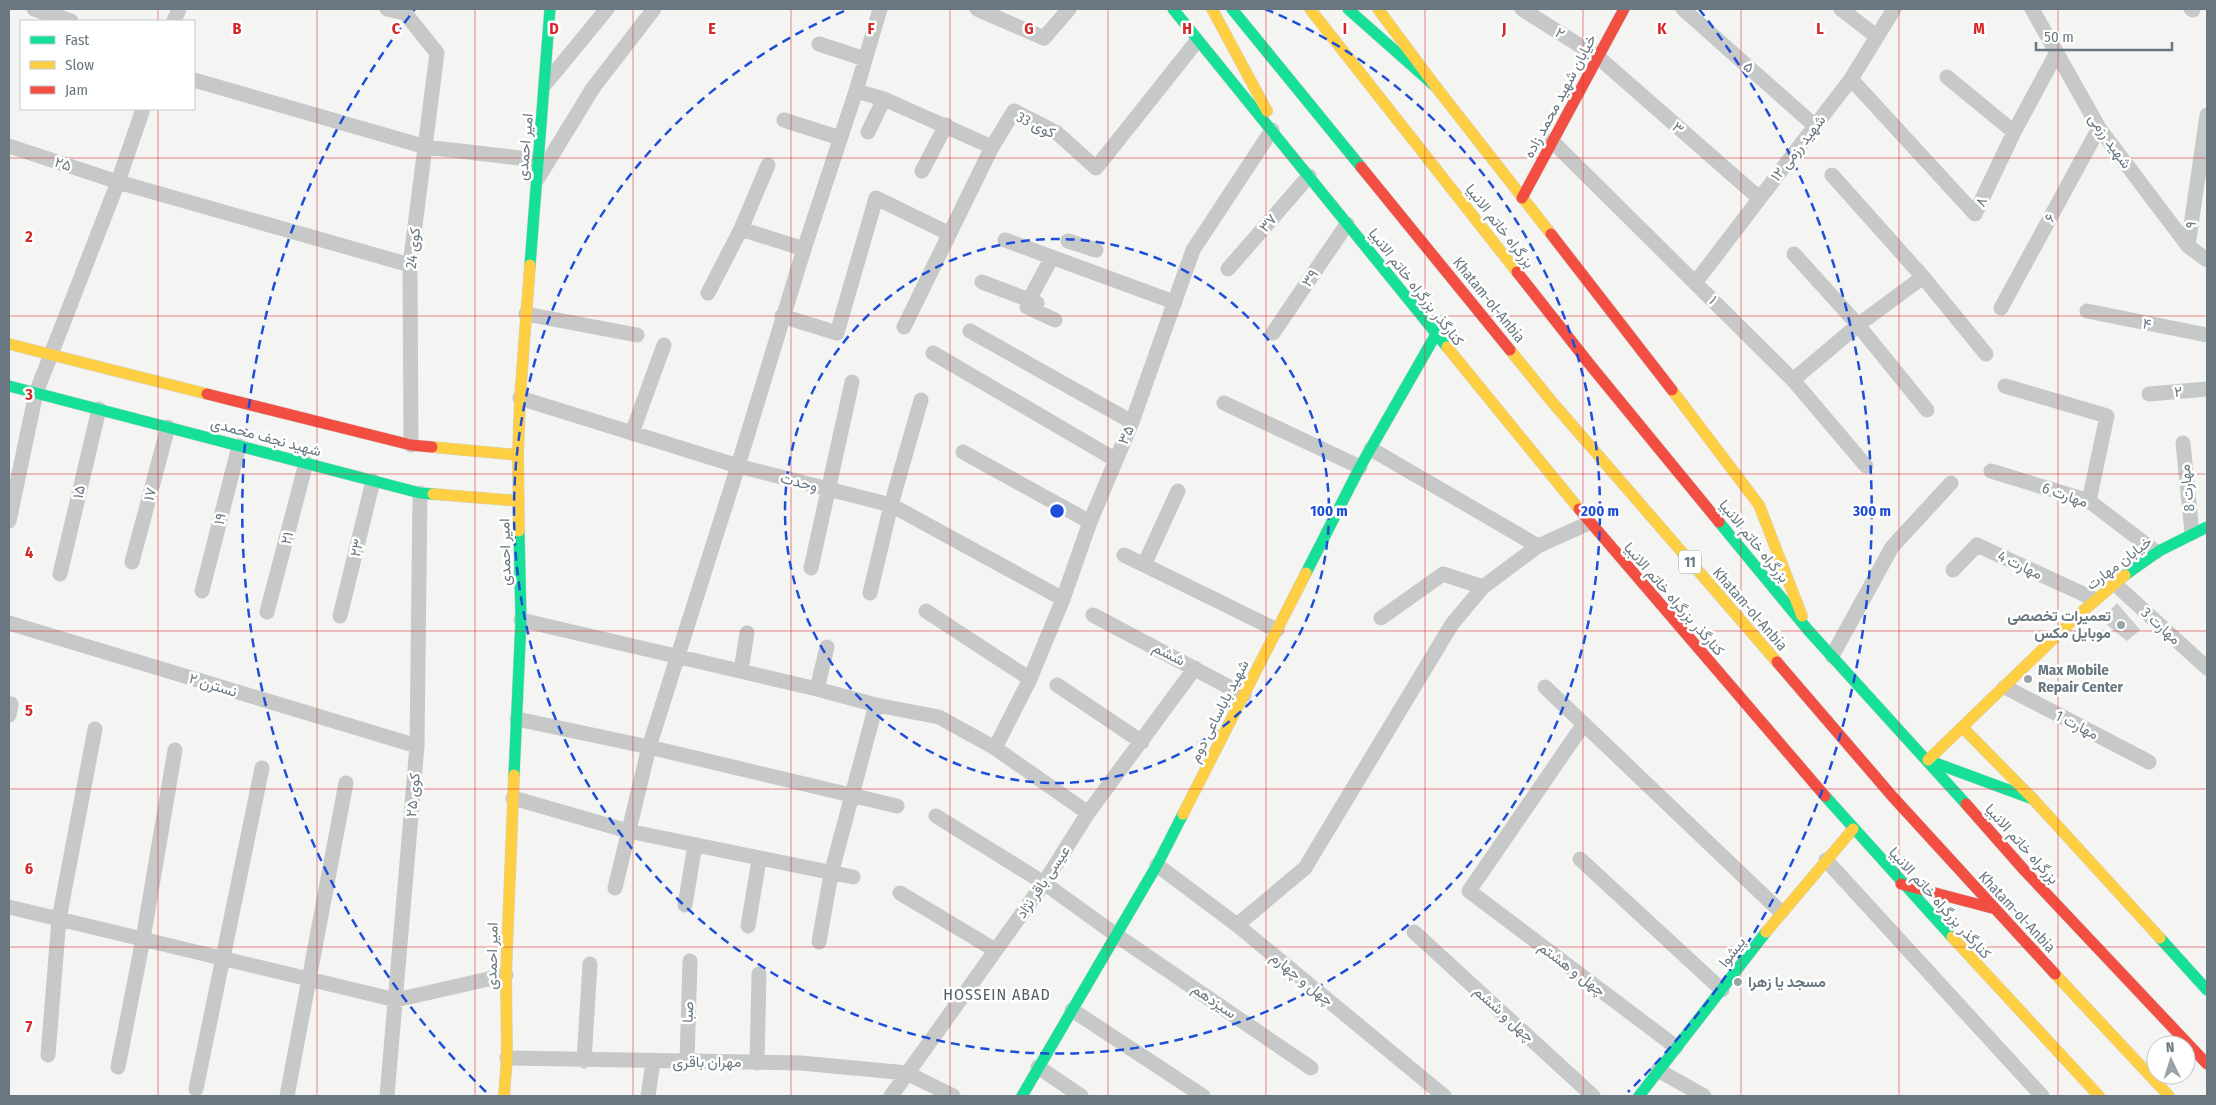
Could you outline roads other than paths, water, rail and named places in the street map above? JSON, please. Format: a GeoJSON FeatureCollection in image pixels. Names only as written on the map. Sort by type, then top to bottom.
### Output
{"type":"FeatureCollection","features":[{"type":"Feature","properties":{"kind":"main road","name":"امیر احمدی"},"geometry":{"type":"LineString","coordinates":[[504,1096],[507,1058],[506,975],[521,620],[518,455],[520,398],[537,160],[546,83],[550,9]]}},
{"type":"Feature","properties":{"kind":"main road","name":"کنارگذر بزرگراه خاتم الانبیا"},"geometry":{"type":"LineString","coordinates":[[1173,9],[1589,523],[1901,884],[2099,1096]]}},
{"type":"Feature","properties":{"kind":"main road"},"geometry":{"type":"LineString","coordinates":[[1212,9],[1286,148]]}},
{"type":"Feature","properties":{"kind":"main road","name":"Khatam-ol-Anbia"},"geometry":{"type":"LineString","coordinates":[[1232,9],[1553,403],[1886,789],[1992,908],[2169,1096]]}},
{"type":"Feature","properties":{"kind":"main road","name":"بزرگراه خاتم الانبیا"},"geometry":{"type":"LineString","coordinates":[[1310,9],[1591,366],[1808,630],[1928,760],[2025,871],[2207,1064]]}},
{"type":"Feature","properties":{"kind":"main road"},"geometry":{"type":"LineString","coordinates":[[1348,9],[1436,88]]}},
{"type":"Feature","properties":{"kind":"main road"},"geometry":{"type":"LineString","coordinates":[[1378,9],[1436,88],[1641,349],[1759,505],[1808,630]]}},
{"type":"Feature","properties":{"kind":"main road","name":"خیابان شهید محمد زاده"},"geometry":{"type":"LineString","coordinates":[[1522,198],[1624,9]]}},
{"type":"Feature","properties":{"kind":"main road","name":"شهید باباساعی دوم"},"geometry":{"type":"LineString","coordinates":[[1022,1096],[1157,865],[1360,467],[1436,336]]}},
{"type":"Feature","properties":{"kind":"main road","name":"شهید نجف محمدی"},"geometry":{"type":"LineString","coordinates":[[9,344],[412,445],[518,455]]}},
{"type":"Feature","properties":{"kind":"main road","name":"شهید نجف محمدی"},"geometry":{"type":"LineString","coordinates":[[9,386],[420,493],[519,501]]}},
{"type":"Feature","properties":{"kind":"main road","name":"خیابان مهارت"},"geometry":{"type":"LineString","coordinates":[[1928,760],[1964,729],[2094,599],[2156,552],[2207,527]]}},
{"type":"Feature","properties":{"kind":"main road"},"geometry":{"type":"LineString","coordinates":[[1964,729],[2033,799],[2207,990]]}},
{"type":"Feature","properties":{"kind":"main road"},"geometry":{"type":"LineString","coordinates":[[1928,760],[2033,799]]}},
{"type":"Feature","properties":{"kind":"main road","name":"پیشوا"},"geometry":{"type":"LineString","coordinates":[[1639,1096],[1781,912],[1853,829]]}},
{"type":"Feature","properties":{"kind":"main road"},"geometry":{"type":"LineString","coordinates":[[1901,884],[1992,908]]}},
{"type":"Feature","properties":{"kind":"street"},"geometry":{"type":"LineString","coordinates":[[34,9],[68,20]]}},
{"type":"Feature","properties":{"kind":"street"},"geometry":{"type":"LineString","coordinates":[[387,9],[405,11]]}},
{"type":"Feature","properties":{"kind":"street"},"geometry":{"type":"LineString","coordinates":[[546,83],[607,9]]}},
{"type":"Feature","properties":{"kind":"street"},"geometry":{"type":"LineString","coordinates":[[536,181],[593,88],[654,9]]}},
{"type":"Feature","properties":{"kind":"street"},"geometry":{"type":"LineString","coordinates":[[615,888],[649,747],[738,466],[782,316],[856,91],[880,9]]}},
{"type":"Feature","properties":{"kind":"street"},"geometry":{"type":"LineString","coordinates":[[976,9],[1044,38],[1069,9]]}},
{"type":"Feature","properties":{"kind":"street","name":"۲"},"geometry":{"type":"LineString","coordinates":[[1522,9],[1598,57]]}},
{"type":"Feature","properties":{"kind":"street","name":"۵"},"geometry":{"type":"LineString","coordinates":[[1683,9],[1815,126]]}},
{"type":"Feature","properties":{"kind":"street"},"geometry":{"type":"LineString","coordinates":[[1841,9],[1876,36]]}},
{"type":"Feature","properties":{"kind":"street","name":"شهید رزمی ۱۲"},"geometry":{"type":"LineString","coordinates":[[1695,283],[1851,79],[1894,9]]}},
{"type":"Feature","properties":{"kind":"street","name":"شهید رزمی"},"geometry":{"type":"LineString","coordinates":[[2032,9],[2098,128],[2188,246],[2207,260]]}},
{"type":"Feature","properties":{"kind":"street","name":"کوی 24"},"geometry":{"type":"LineString","coordinates":[[405,11],[437,53],[410,265],[412,445]]}},
{"type":"Feature","properties":{"kind":"street","name":"کوی 33"},"geometry":{"type":"LineString","coordinates":[[904,327],[948,233],[992,147],[1014,111],[1057,133],[1096,168],[1197,41]]}},
{"type":"Feature","properties":{"kind":"street"},"geometry":{"type":"LineString","coordinates":[[819,44],[865,60]]}},
{"type":"Feature","properties":{"kind":"street","name":"۸"},"geometry":{"type":"LineString","coordinates":[[1851,79],[1975,214],[2014,132],[2056,54]]}},
{"type":"Feature","properties":{"kind":"street","name":"۳"},"geometry":{"type":"LineString","coordinates":[[1598,57],[1759,198]]}},
{"type":"Feature","properties":{"kind":"street"},"geometry":{"type":"LineString","coordinates":[[1948,77],[2014,132]]}},
{"type":"Feature","properties":{"kind":"street"},"geometry":{"type":"LineString","coordinates":[[195,80],[426,147],[537,160]]}},
{"type":"Feature","properties":{"kind":"street"},"geometry":{"type":"LineString","coordinates":[[856,91],[946,125],[992,147]]}},
{"type":"Feature","properties":{"kind":"street"},"geometry":{"type":"LineString","coordinates":[[868,132],[884,100]]}},
{"type":"Feature","properties":{"kind":"street"},"geometry":{"type":"LineString","coordinates":[[9,518],[36,393],[118,182],[142,110]]}},
{"type":"Feature","properties":{"kind":"street","name":"۹"},"geometry":{"type":"LineString","coordinates":[[2188,246],[2207,115]]}},
{"type":"Feature","properties":{"kind":"street"},"geometry":{"type":"LineString","coordinates":[[784,120],[840,138]]}},
{"type":"Feature","properties":{"kind":"street"},"geometry":{"type":"LineString","coordinates":[[922,171],[946,125]]}},
{"type":"Feature","properties":{"kind":"street","name":"۶"},"geometry":{"type":"LineString","coordinates":[[2001,308],[2098,128]]}},
{"type":"Feature","properties":{"kind":"street","name":"۳۵"},"geometry":{"type":"LineString","coordinates":[[995,748],[1030,679],[1063,600],[1090,522],[1132,422],[1193,250],[1272,130]]}},
{"type":"Feature","properties":{"kind":"street","name":"۱"},"geometry":{"type":"LineString","coordinates":[[1552,141],[1793,380],[1866,466]]}},
{"type":"Feature","properties":{"kind":"street","name":"۲۵"},"geometry":{"type":"LineString","coordinates":[[9,146],[118,182],[410,265]]}},
{"type":"Feature","properties":{"kind":"street"},"geometry":{"type":"LineString","coordinates":[[708,293],[741,229],[768,165]]}},
{"type":"Feature","properties":{"kind":"street"},"geometry":{"type":"LineString","coordinates":[[1832,175],[1923,277],[1986,354]]}},
{"type":"Feature","properties":{"kind":"street","name":"۳۷"},"geometry":{"type":"LineString","coordinates":[[1228,270],[1308,176]]}},
{"type":"Feature","properties":{"kind":"street"},"geometry":{"type":"LineString","coordinates":[[782,316],[837,333],[876,198],[948,233]]}},
{"type":"Feature","properties":{"kind":"street","name":"۳۹"},"geometry":{"type":"LineString","coordinates":[[1273,333],[1346,224]]}},
{"type":"Feature","properties":{"kind":"street"},"geometry":{"type":"LineString","coordinates":[[741,229],[804,249]]}},
{"type":"Feature","properties":{"kind":"street"},"geometry":{"type":"LineString","coordinates":[[1055,320],[1027,307],[1034,302],[1069,238],[1096,250]]}},
{"type":"Feature","properties":{"kind":"street"},"geometry":{"type":"LineString","coordinates":[[1005,240],[1174,302]]}},
{"type":"Feature","properties":{"kind":"street"},"geometry":{"type":"LineString","coordinates":[[1794,254],[1858,325],[1928,410]]}},
{"type":"Feature","properties":{"kind":"street"},"geometry":{"type":"LineString","coordinates":[[1793,380],[1858,325],[1923,277]]}},
{"type":"Feature","properties":{"kind":"street"},"geometry":{"type":"LineString","coordinates":[[982,282],[1034,302]]}},
{"type":"Feature","properties":{"kind":"street","name":"۴"},"geometry":{"type":"LineString","coordinates":[[2087,311],[2207,335]]}},
{"type":"Feature","properties":{"kind":"street"},"geometry":{"type":"LineString","coordinates":[[526,314],[637,335]]}},
{"type":"Feature","properties":{"kind":"street"},"geometry":{"type":"LineString","coordinates":[[970,331],[1132,422]]}},
{"type":"Feature","properties":{"kind":"street"},"geometry":{"type":"LineString","coordinates":[[632,433],[664,346]]}},
{"type":"Feature","properties":{"kind":"street"},"geometry":{"type":"LineString","coordinates":[[934,353],[1116,460]]}},
{"type":"Feature","properties":{"kind":"street"},"geometry":{"type":"LineString","coordinates":[[811,568],[830,490],[852,382]]}},
{"type":"Feature","properties":{"kind":"street"},"geometry":{"type":"LineString","coordinates":[[2005,386],[2107,416],[2088,502]]}},
{"type":"Feature","properties":{"kind":"street","name":"۲"},"geometry":{"type":"LineString","coordinates":[[2149,394],[2207,389]]}},
{"type":"Feature","properties":{"kind":"street","name":"وحدت"},"geometry":{"type":"LineString","coordinates":[[520,398],[738,466],[891,504],[1063,600]]}},
{"type":"Feature","properties":{"kind":"street"},"geometry":{"type":"LineString","coordinates":[[870,593],[891,504],[921,400]]}},
{"type":"Feature","properties":{"kind":"street"},"geometry":{"type":"LineString","coordinates":[[1224,403],[1360,467]]}},
{"type":"Feature","properties":{"kind":"street","name":"۱۵"},"geometry":{"type":"LineString","coordinates":[[60,574],[99,409]]}},
{"type":"Feature","properties":{"kind":"street","name":"۱۷"},"geometry":{"type":"LineString","coordinates":[[132,562],[168,427]]}},
{"type":"Feature","properties":{"kind":"street","name":"مهارت 8"},"geometry":{"type":"LineString","coordinates":[[2183,443],[2192,533]]}},
{"type":"Feature","properties":{"kind":"street","name":"۱۹"},"geometry":{"type":"LineString","coordinates":[[202,592],[239,446]]}},
{"type":"Feature","properties":{"kind":"street"},"geometry":{"type":"LineString","coordinates":[[1371,449],[1538,546]]}},
{"type":"Feature","properties":{"kind":"street"},"geometry":{"type":"LineString","coordinates":[[962,452],[1090,522]]}},
{"type":"Feature","properties":{"kind":"street","name":"۲۱"},"geometry":{"type":"LineString","coordinates":[[267,612],[306,463]]}},
{"type":"Feature","properties":{"kind":"street","name":"مهارت 6"},"geometry":{"type":"LineString","coordinates":[[1991,471],[2088,502],[2156,552]]}},
{"type":"Feature","properties":{"kind":"street","name":"۲۳"},"geometry":{"type":"LineString","coordinates":[[340,616],[373,481]]}},
{"type":"Feature","properties":{"kind":"street"},"geometry":{"type":"LineString","coordinates":[[1832,656],[1892,547],[1951,483]]}},
{"type":"Feature","properties":{"kind":"street"},"geometry":{"type":"LineString","coordinates":[[1144,565],[1178,490]]}},
{"type":"Feature","properties":{"kind":"street","name":"کوی ۲۵"},"geometry":{"type":"LineString","coordinates":[[387,1096],[417,746],[420,493]]}},
{"type":"Feature","properties":{"kind":"street"},"geometry":{"type":"LineString","coordinates":[[1237,925],[1305,868],[1452,624],[1483,587],[1538,546],[1589,523]]}},
{"type":"Feature","properties":{"kind":"street","name":"مهارت 4"},"geometry":{"type":"LineString","coordinates":[[1953,570],[1977,545],[2094,599]]}},
{"type":"Feature","properties":{"kind":"street"},"geometry":{"type":"LineString","coordinates":[[1124,555],[1277,630]]}},
{"type":"Feature","properties":{"kind":"street"},"geometry":{"type":"LineString","coordinates":[[1381,618],[1443,574],[1483,587]]}},
{"type":"Feature","properties":{"kind":"street","name":"مهارت 3"},"geometry":{"type":"LineString","coordinates":[[2115,584],[2207,668]]}},
{"type":"Feature","properties":{"kind":"street"},"geometry":{"type":"LineString","coordinates":[[926,612],[1030,679]]}},
{"type":"Feature","properties":{"kind":"street","name":"ششم"},"geometry":{"type":"LineString","coordinates":[[1093,615],[1244,695]]}},
{"type":"Feature","properties":{"kind":"street"},"geometry":{"type":"LineString","coordinates":[[521,620],[677,657],[741,670],[876,705],[939,717],[995,748],[1088,813]]}},
{"type":"Feature","properties":{"kind":"street","name":"نسترن ۲"},"geometry":{"type":"LineString","coordinates":[[9,623],[417,746]]}},
{"type":"Feature","properties":{"kind":"street"},"geometry":{"type":"LineString","coordinates":[[741,670],[747,633]]}},
{"type":"Feature","properties":{"kind":"street"},"geometry":{"type":"LineString","coordinates":[[817,689],[827,648]]}},
{"type":"Feature","properties":{"kind":"street","name":"عیسی باقر نژاد"},"geometry":{"type":"LineString","coordinates":[[891,1096],[1044,883],[1088,813],[1195,668]]}},
{"type":"Feature","properties":{"kind":"street"},"geometry":{"type":"LineString","coordinates":[[1057,686],[1142,742]]}},
{"type":"Feature","properties":{"kind":"street"},"geometry":{"type":"LineString","coordinates":[[1545,687],[1781,912]]}},
{"type":"Feature","properties":{"kind":"street","name":"مهارت 1"},"geometry":{"type":"LineString","coordinates":[[2005,687],[2149,762]]}},
{"type":"Feature","properties":{"kind":"street"},"geometry":{"type":"LineString","coordinates":[[819,942],[831,874],[876,705]]}},
{"type":"Feature","properties":{"kind":"street"},"geometry":{"type":"LineString","coordinates":[[517,719],[649,747],[897,806]]}},
{"type":"Feature","properties":{"kind":"street","name":"چهل و هشتم"},"geometry":{"type":"LineString","coordinates":[[1583,725],[1469,890],[1676,1047]]}},
{"type":"Feature","properties":{"kind":"street"},"geometry":{"type":"LineString","coordinates":[[48,1055],[60,919],[95,729]]}},
{"type":"Feature","properties":{"kind":"street"},"geometry":{"type":"LineString","coordinates":[[118,1067],[143,939],[175,750]]}},
{"type":"Feature","properties":{"kind":"street"},"geometry":{"type":"LineString","coordinates":[[196,1089],[262,768]]}},
{"type":"Feature","properties":{"kind":"street"},"geometry":{"type":"LineString","coordinates":[[287,1096],[346,783]]}},
{"type":"Feature","properties":{"kind":"street"},"geometry":{"type":"LineString","coordinates":[[513,798],[628,831],[759,860],[852,877]]}},
{"type":"Feature","properties":{"kind":"street","name":"سیزدهم"},"geometry":{"type":"LineString","coordinates":[[936,816],[1044,883],[1116,935],[1311,1068]]}},
{"type":"Feature","properties":{"kind":"street"},"geometry":{"type":"LineString","coordinates":[[685,905],[695,845]]}},
{"type":"Feature","properties":{"kind":"street"},"geometry":{"type":"LineString","coordinates":[[1580,859],[1722,990]]}},
{"type":"Feature","properties":{"kind":"street"},"geometry":{"type":"LineString","coordinates":[[748,926],[759,860]]}},
{"type":"Feature","properties":{"kind":"street"},"geometry":{"type":"LineString","coordinates":[[1826,860],[2042,1096]]}},
{"type":"Feature","properties":{"kind":"street","name":"چهل و چهارم"},"geometry":{"type":"LineString","coordinates":[[1157,865],[1237,925],[1444,1096]]}},
{"type":"Feature","properties":{"kind":"street"},"geometry":{"type":"LineString","coordinates":[[900,893],[995,950]]}},
{"type":"Feature","properties":{"kind":"street"},"geometry":{"type":"LineString","coordinates":[[9,907],[396,1000],[506,975]]}},
{"type":"Feature","properties":{"kind":"street","name":"چهل و ششم"},"geometry":{"type":"LineString","coordinates":[[1414,932],[1593,1096]]}},
{"type":"Feature","properties":{"kind":"street","name":"صبا"},"geometry":{"type":"LineString","coordinates":[[687,1062],[690,961]]}},
{"type":"Feature","properties":{"kind":"street"},"geometry":{"type":"LineString","coordinates":[[584,1061],[590,964]]}},
{"type":"Feature","properties":{"kind":"street"},"geometry":{"type":"LineString","coordinates":[[757,1063],[759,974]]}},
{"type":"Feature","properties":{"kind":"street"},"geometry":{"type":"LineString","coordinates":[[1072,1010],[1203,1096]]}},
{"type":"Feature","properties":{"kind":"street","name":"مهران باقری"},"geometry":{"type":"LineString","coordinates":[[507,1058],[584,1061],[801,1063],[907,1073]]}},
{"type":"Feature","properties":{"kind":"street"},"geometry":{"type":"LineString","coordinates":[[648,1096],[652,1062]]}},
{"type":"Feature","properties":{"kind":"street"},"geometry":{"type":"LineString","coordinates":[[1038,1067],[1080,1096]]}},
{"type":"Feature","properties":{"kind":"street"},"geometry":{"type":"LineString","coordinates":[[1658,1070],[1704,1096]]}},
{"type":"Feature","properties":{"kind":"street"},"geometry":{"type":"LineString","coordinates":[[907,1073],[953,1096]]}},
{"type":"Feature","properties":{"kind":"place","name":"تعمیرات تخصصی موبایل مکس"},"geometry":{"type":"Point","coordinates":[2121,625]}},
{"type":"Feature","properties":{"kind":"place","name":"Max Mobile Repair Center"},"geometry":{"type":"Point","coordinates":[2028,679]}},
{"type":"Feature","properties":{"kind":"place","name":"مسجد یا زهرا"},"geometry":{"type":"Point","coordinates":[1738,982]}},
{"type":"Feature","properties":{"kind":"district","name":"HOSSEIN ABAD"},"geometry":{"type":"Point","coordinates":[997,994]}}]}
